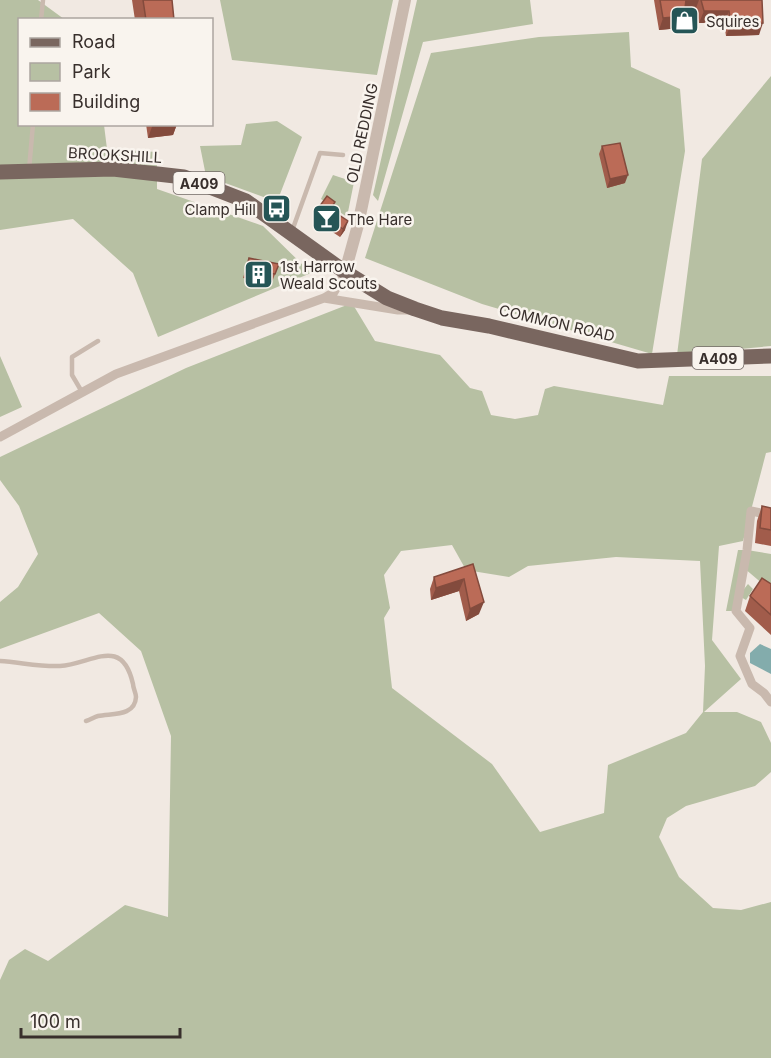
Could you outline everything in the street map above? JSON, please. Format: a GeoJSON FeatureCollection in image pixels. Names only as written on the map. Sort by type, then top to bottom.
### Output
{"type":"FeatureCollection","features":[{"type":"Feature","properties":{"kind":"main road","name":"BROOKSHILL"},"geometry":{"type":"LineString","coordinates":[[0,172],[113,170],[184,177],[246,201],[345,272]]}},
{"type":"Feature","properties":{"kind":"main road","name":"COMMON ROAD"},"geometry":{"type":"LineString","coordinates":[[345,272],[387,298],[442,318],[489,326],[638,361],[771,356]]}},
{"type":"Feature","properties":{"kind":"street","name":"OLD REDDING"},"geometry":{"type":"LineString","coordinates":[[345,272],[358,225],[405,0]]}},
{"type":"Feature","properties":{"kind":"street"},"geometry":{"type":"LineString","coordinates":[[0,437],[116,374],[324,298],[334,292],[345,272]]}},
{"type":"Feature","properties":{"kind":"street"},"geometry":{"type":"LineString","coordinates":[[324,298],[398,310],[415,309]]}},
{"type":"Feature","properties":{"kind":"street"},"geometry":{"type":"LineString","coordinates":[[771,514],[751,511],[736,611],[750,628],[740,656],[752,684],[767,692],[771,702]]}},
{"type":"Feature","properties":{"kind":"lane"},"geometry":{"type":"LineString","coordinates":[[41,18],[43,0]]}},
{"type":"Feature","properties":{"kind":"lane"},"geometry":{"type":"LineString","coordinates":[[29,170],[33,126]]}},
{"type":"Feature","properties":{"kind":"lane"},"geometry":{"type":"LineString","coordinates":[[291,234],[320,153],[343,155]]}},
{"type":"Feature","properties":{"kind":"lane"},"geometry":{"type":"LineString","coordinates":[[82,392],[72,375],[72,357],[98,341]]}},
{"type":"Feature","properties":{"kind":"lane"},"geometry":{"type":"LineString","coordinates":[[0,660],[61,666],[92,657],[121,658],[129,668],[136,698],[132,706],[118,714],[98,716],[86,721]]}},
{"type":"Feature","properties":{"kind":"green space"},"geometry":{"type":"Polygon","coordinates":[[[0,0],[38,0],[63,18],[18,18],[18,126],[104,126],[107,149],[157,152],[157,189],[263,226],[311,273],[158,337],[133,273],[73,219],[0,230],[0,0]]]}},
{"type":"Feature","properties":{"kind":"green space"},"geometry":{"type":"Polygon","coordinates":[[[220,0],[393,0],[377,75],[232,60],[220,0]]]}},
{"type":"Feature","properties":{"kind":"green space"},"geometry":{"type":"Polygon","coordinates":[[[417,0],[530,0],[533,24],[423,42],[378,201],[373,195],[417,0]]]}},
{"type":"Feature","properties":{"kind":"green space"},"geometry":{"type":"Polygon","coordinates":[[[629,32],[631,67],[680,89],[685,151],[652,354],[482,304],[365,258],[431,53],[539,37],[629,32]]]}},
{"type":"Feature","properties":{"kind":"green space"},"geometry":{"type":"Polygon","coordinates":[[[771,76],[771,346],[677,355],[702,159],[771,76]]]}},
{"type":"Feature","properties":{"kind":"green space"},"geometry":{"type":"Polygon","coordinates":[[[277,121],[302,137],[277,202],[206,176],[200,146],[241,145],[246,124],[277,121]]]}},
{"type":"Feature","properties":{"kind":"green space"},"geometry":{"type":"Polygon","coordinates":[[[333,175],[354,182],[347,217],[321,199],[333,175]]]}},
{"type":"Feature","properties":{"kind":"green space"},"geometry":{"type":"Polygon","coordinates":[[[352,303],[375,341],[440,355],[470,388],[482,391],[491,415],[515,419],[538,415],[545,389],[554,386],[663,405],[669,376],[771,376],[771,452],[766,453],[743,541],[719,546],[712,640],[741,679],[704,712],[737,712],[761,722],[771,743],[771,772],[755,786],[686,806],[667,818],[659,837],[679,877],[713,908],[741,910],[771,902],[771,1058],[0,1058],[0,980],[9,960],[25,949],[48,961],[125,905],[168,917],[171,736],[141,651],[99,613],[0,649],[0,602],[18,587],[38,554],[19,506],[0,480],[0,457],[186,368],[352,303]],[[452,545],[401,551],[384,575],[390,608],[384,618],[392,688],[492,764],[540,832],[604,813],[608,765],[686,733],[703,712],[705,666],[700,561],[616,557],[528,566],[509,577],[466,570],[452,545]]]}},
{"type":"Feature","properties":{"kind":"green space"},"geometry":{"type":"Polygon","coordinates":[[[0,356],[22,407],[0,417],[0,356]]]}},
{"type":"Feature","properties":{"kind":"green space"},"geometry":{"type":"Polygon","coordinates":[[[738,550],[771,554],[771,591],[744,568],[740,594],[748,584],[753,589],[746,600],[739,596],[736,611],[726,611],[738,550]]]}},
{"type":"Feature","properties":{"kind":"water"},"geometry":{"type":"Polygon","coordinates":[[[760,644],[771,649],[771,674],[750,663],[750,653],[760,644]]]}},
{"type":"Feature","properties":{"kind":"building"},"geometry":{"type":"Polygon","coordinates":[[[143,0],[172,0],[174,18],[146,18],[143,0]]]}},
{"type":"Feature","properties":{"kind":"building"},"geometry":{"type":"Polygon","coordinates":[[[660,0],[686,0],[684,16],[663,18],[660,0]]]}},
{"type":"Feature","properties":{"kind":"building"},"geometry":{"type":"Polygon","coordinates":[[[701,0],[762,0],[763,23],[731,24],[729,11],[704,11],[701,0]]]}},
{"type":"Feature","properties":{"kind":"building"},"geometry":{"type":"Polygon","coordinates":[[[620,143],[628,175],[610,179],[602,146],[620,143]]]}},
{"type":"Feature","properties":{"kind":"building"},"geometry":{"type":"Polygon","coordinates":[[[327,196],[335,202],[328,213],[319,207],[327,196]]]}},
{"type":"Feature","properties":{"kind":"building"},"geometry":{"type":"Polygon","coordinates":[[[330,209],[348,221],[343,229],[325,217],[330,209]]]}},
{"type":"Feature","properties":{"kind":"building"},"geometry":{"type":"Polygon","coordinates":[[[249,258],[279,264],[275,274],[246,270],[249,258]]]}},
{"type":"Feature","properties":{"kind":"building"},"geometry":{"type":"Polygon","coordinates":[[[762,506],[771,508],[771,530],[760,528],[762,506]]]}},
{"type":"Feature","properties":{"kind":"building"},"geometry":{"type":"Polygon","coordinates":[[[473,564],[484,602],[470,609],[464,579],[436,588],[434,577],[473,564]]]}},
{"type":"Feature","properties":{"kind":"building"},"geometry":{"type":"Polygon","coordinates":[[[762,578],[771,584],[771,615],[750,596],[762,578]]]}},
{"type":"Feature","properties":{"kind":"place","name":"Squires"},"geometry":{"type":"Point","coordinates":[685,21]}},
{"type":"Feature","properties":{"kind":"place","name":"Clamp Hill"},"geometry":{"type":"Point","coordinates":[277,209]}},
{"type":"Feature","properties":{"kind":"place","name":"The Hare"},"geometry":{"type":"Point","coordinates":[326,219]}},
{"type":"Feature","properties":{"kind":"place","name":"1st Harrow Weald Scouts"},"geometry":{"type":"Point","coordinates":[259,275]}}]}
